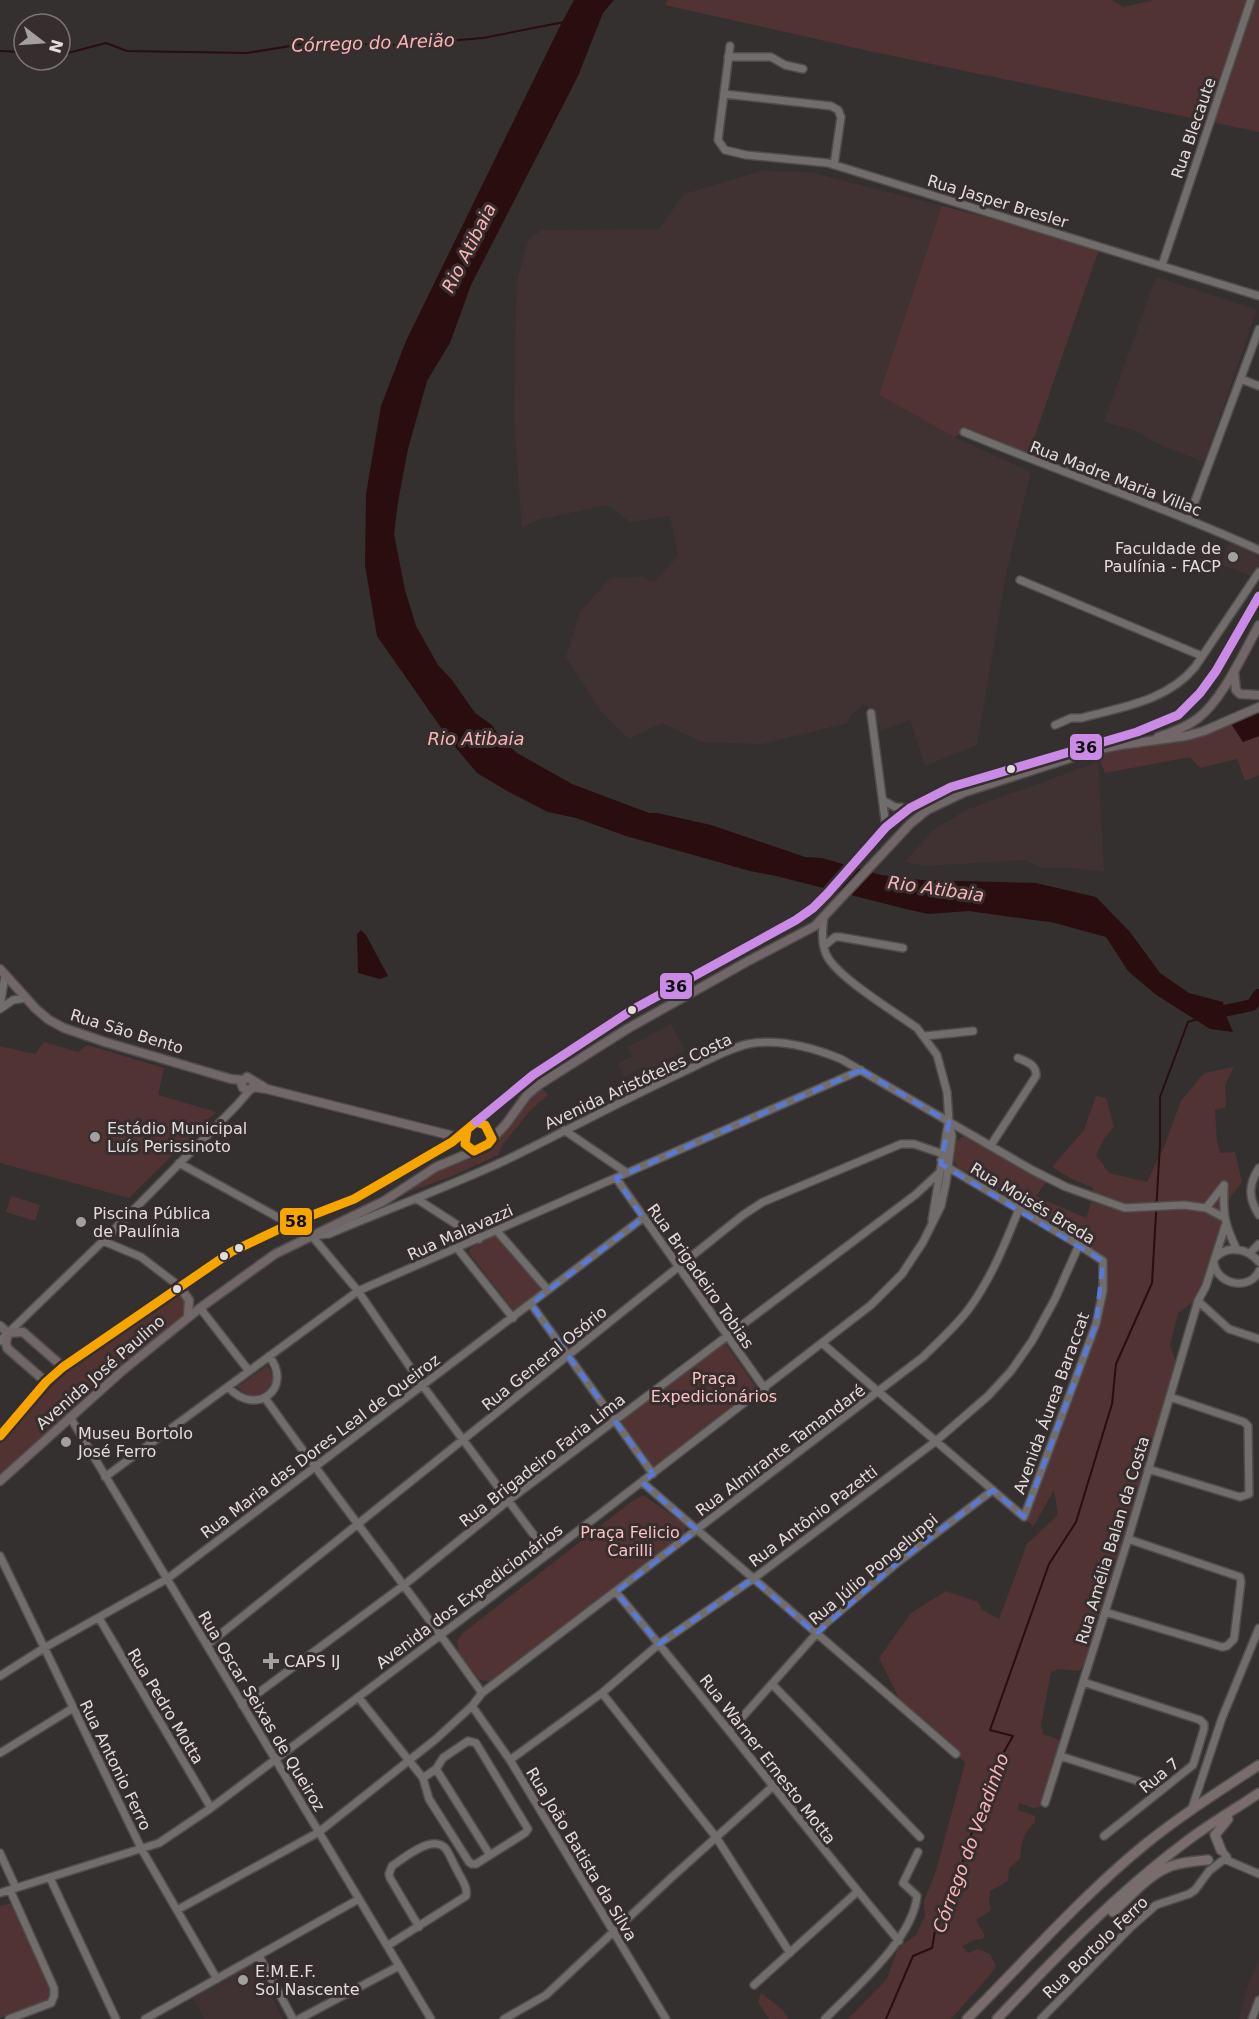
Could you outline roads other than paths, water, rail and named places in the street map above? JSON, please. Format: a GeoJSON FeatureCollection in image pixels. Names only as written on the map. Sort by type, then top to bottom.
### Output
{"type":"FeatureCollection","features":[{"type":"Feature","properties":{"kind":"highway"},"geometry":{"type":"LineString","coordinates":[[967,2019],[1103,1881],[1142,1847],[1192,1808],[1259,1765]]}},
{"type":"Feature","properties":{"kind":"highway"},"geometry":{"type":"LineString","coordinates":[[997,2019],[1061,1951],[1134,1884],[1184,1843],[1259,1793]]}},
{"type":"Feature","properties":{"kind":"highway"},"geometry":{"type":"LineString","coordinates":[[1224,1857],[1215,1834],[1223,1823],[1246,1802]]}},
{"type":"Feature","properties":{"kind":"highway"},"geometry":{"type":"LineString","coordinates":[[1088,1927],[1106,1918],[1157,1872],[1187,1862],[1209,1860]]}},
{"type":"Feature","properties":{"kind":"main road"},"geometry":{"type":"LineString","coordinates":[[465,1143],[466,1130],[533,1075],[632,1010],[796,920],[813,908],[886,826],[910,808],[951,787],[1162,723],[1182,711],[1206,686],[1259,596]]}},
{"type":"Feature","properties":{"kind":"main road"},"geometry":{"type":"LineString","coordinates":[[1141,742],[1167,734],[1198,719],[1222,689],[1259,625]]}},
{"type":"Feature","properties":{"kind":"main road"},"geometry":{"type":"LineString","coordinates":[[1234,670],[1236,690],[1240,694],[1259,695]]}},
{"type":"Feature","properties":{"kind":"main road"},"geometry":{"type":"LineString","coordinates":[[457,1137],[474,1151],[488,1144],[527,1095],[540,1084],[627,1029],[815,926],[910,824],[927,810],[965,792],[1095,750],[1186,736],[1204,731],[1259,707]]}},
{"type":"Feature","properties":{"kind":"main road","name":"Rua São Bento"},"geometry":{"type":"LineString","coordinates":[[3,972],[49,1020],[64,1028],[247,1085],[457,1137]]}},
{"type":"Feature","properties":{"kind":"main road"},"geometry":{"type":"LineString","coordinates":[[476,1122],[484,1125],[492,1139]]}},
{"type":"Feature","properties":{"kind":"main road","name":"Avenida José Paulino"},"geometry":{"type":"LineString","coordinates":[[0,1436],[46,1382],[63,1367],[179,1286],[231,1252],[292,1223],[354,1199],[466,1130]]}},
{"type":"Feature","properties":{"kind":"main road","name":"Avenida José Paulino"},"geometry":{"type":"LineString","coordinates":[[0,1481],[122,1371],[188,1317],[275,1254],[384,1201],[435,1167],[474,1151]]}},
{"type":"Feature","properties":{"kind":"main road"},"geometry":{"type":"LineString","coordinates":[[179,1286],[189,1300],[188,1317]]}},
{"type":"Feature","properties":{"kind":"main road"},"geometry":{"type":"LineString","coordinates":[[0,1326],[8,1333],[23,1332],[63,1367]]}},
{"type":"Feature","properties":{"kind":"main road"},"geometry":{"type":"LineString","coordinates":[[8,1333],[7,1348],[46,1382]]}},
{"type":"Feature","properties":{"kind":"street","name":"Rua Blecaute"},"geometry":{"type":"LineString","coordinates":[[1162,265],[1251,0]]}},
{"type":"Feature","properties":{"kind":"street"},"geometry":{"type":"LineString","coordinates":[[730,46],[724,94],[831,106],[838,110],[841,117],[834,165]]}},
{"type":"Feature","properties":{"kind":"street"},"geometry":{"type":"LineString","coordinates":[[728,57],[771,57],[785,65],[803,69]]}},
{"type":"Feature","properties":{"kind":"street","name":"Rua Jasper Bresler"},"geometry":{"type":"LineString","coordinates":[[724,94],[718,140],[725,150],[746,155],[807,160],[834,165],[1259,296]]}},
{"type":"Feature","properties":{"kind":"street"},"geometry":{"type":"LineString","coordinates":[[1188,520],[1259,329]]}},
{"type":"Feature","properties":{"kind":"street"},"geometry":{"type":"LineString","coordinates":[[1241,379],[1259,386]]}},
{"type":"Feature","properties":{"kind":"street","name":"Rua Madre Maria Villac"},"geometry":{"type":"LineString","coordinates":[[964,432],[1259,550]]}},
{"type":"Feature","properties":{"kind":"street"},"geometry":{"type":"LineString","coordinates":[[1055,725],[1071,718],[1081,718],[1158,696],[1172,688],[1185,678],[1202,656],[1259,572]]}},
{"type":"Feature","properties":{"kind":"street"},"geometry":{"type":"LineString","coordinates":[[1020,580],[1202,656]]}},
{"type":"Feature","properties":{"kind":"street"},"geometry":{"type":"LineString","coordinates":[[871,713],[886,826]]}},
{"type":"Feature","properties":{"kind":"street"},"geometry":{"type":"LineString","coordinates":[[884,801],[895,807],[910,808]]}},
{"type":"Feature","properties":{"kind":"street"},"geometry":{"type":"LineString","coordinates":[[824,917],[822,934],[826,953],[832,964],[845,976],[925,1036],[973,1031]]}},
{"type":"Feature","properties":{"kind":"street"},"geometry":{"type":"LineString","coordinates":[[824,946],[835,937],[840,937],[903,948]]}},
{"type":"Feature","properties":{"kind":"street"},"geometry":{"type":"LineString","coordinates":[[0,1008],[3,972]]}},
{"type":"Feature","properties":{"kind":"street"},"geometry":{"type":"LineString","coordinates":[[0,1008],[14,1000],[26,998]]}},
{"type":"Feature","properties":{"kind":"street","name":"Avenida dos Expedicionários"},"geometry":{"type":"LineString","coordinates":[[925,1036],[937,1055],[947,1092],[949,1122],[946,1157],[939,1173],[932,1223]]}},
{"type":"Feature","properties":{"kind":"street","name":"Avenida Aristóteles Costa"},"geometry":{"type":"LineString","coordinates":[[312,1236],[330,1234],[506,1160],[667,1079],[731,1050],[748,1044],[767,1042],[819,1050],[861,1070],[1065,1187],[1125,1208],[1178,1204],[1206,1208]]}},
{"type":"Feature","properties":{"kind":"street"},"geometry":{"type":"LineString","coordinates":[[991,1145],[1036,1076],[1033,1066],[1018,1058]]}},
{"type":"Feature","properties":{"kind":"street","name":"Rua Malavazzi"},"geometry":{"type":"LineString","coordinates":[[105,1477],[358,1292],[861,1070]]}},
{"type":"Feature","properties":{"kind":"street"},"geometry":{"type":"LineString","coordinates":[[0,1341],[103,1241],[237,1105],[247,1085]]}},
{"type":"Feature","properties":{"kind":"street"},"geometry":{"type":"LineString","coordinates":[[564,1130],[627,1173]]}},
{"type":"Feature","properties":{"kind":"street","name":"Rua General Osório"},"geometry":{"type":"LineString","coordinates":[[207,1645],[763,1202],[901,1144],[914,1144],[946,1157]]}},
{"type":"Feature","properties":{"kind":"street","name":"Rua Moisés Breda"},"geometry":{"type":"LineString","coordinates":[[946,1157],[949,1168],[1103,1261]]}},
{"type":"Feature","properties":{"kind":"street"},"geometry":{"type":"LineString","coordinates":[[179,1163],[312,1236],[358,1292],[423,1386],[548,1554]]}},
{"type":"Feature","properties":{"kind":"street","name":"Avenida dos Expedicionários"},"geometry":{"type":"LineString","coordinates":[[0,1893],[159,1843],[211,1808],[765,1389],[871,1305],[902,1274],[923,1242],[941,1206],[949,1168]]}},
{"type":"Feature","properties":{"kind":"street"},"geometry":{"type":"LineString","coordinates":[[1259,1168],[1250,1196],[1259,1215]]}},
{"type":"Feature","properties":{"kind":"street","name":"Rua Brigadeiro Faria Lima"},"geometry":{"type":"LineString","coordinates":[[242,1705],[404,1585],[509,1500],[915,1195],[939,1173]]}},
{"type":"Feature","properties":{"kind":"street","name":"Rua Brigadeiro Tobias"},"geometry":{"type":"LineString","coordinates":[[616,1178],[765,1389]]}},
{"type":"Feature","properties":{"kind":"street","name":"Rua Brigadeiro Faria Lima"},"geometry":{"type":"LineString","coordinates":[[915,1195],[946,1183]]}},
{"type":"Feature","properties":{"kind":"street"},"geometry":{"type":"LineString","coordinates":[[1223,1217],[1206,1208],[1224,1185],[1223,1217],[1237,1250]]}},
{"type":"Feature","properties":{"kind":"street"},"geometry":{"type":"LineString","coordinates":[[923,1192],[934,1200]]}},
{"type":"Feature","properties":{"kind":"street"},"geometry":{"type":"LineString","coordinates":[[417,1198],[479,1239]]}},
{"type":"Feature","properties":{"kind":"street","name":"Rua Almirante Tamandaré"},"geometry":{"type":"LineString","coordinates":[[177,1910],[319,1832],[436,1739],[472,1706],[482,1693],[923,1357],[968,1311],[991,1273],[1019,1209]]}},
{"type":"Feature","properties":{"kind":"street","name":"Rua Maria das Dores Leal de Queiroz"},"geometry":{"type":"LineString","coordinates":[[0,1676],[44,1648],[167,1579],[644,1218]]}},
{"type":"Feature","properties":{"kind":"street","name":"Rua Amélia Balan da Costa"},"geometry":{"type":"LineString","coordinates":[[1045,1803],[1128,1539],[1198,1301],[1206,1286],[1225,1226]]}},
{"type":"Feature","properties":{"kind":"street"},"geometry":{"type":"LineString","coordinates":[[497,1231],[548,1290]]}},
{"type":"Feature","properties":{"kind":"street"},"geometry":{"type":"LineString","coordinates":[[103,1241],[141,1257],[179,1286]]}},
{"type":"Feature","properties":{"kind":"street"},"geometry":{"type":"LineString","coordinates":[[1250,1253],[1259,1244]]}},
{"type":"Feature","properties":{"kind":"street","name":"Rua Antônio Pazetti"},"geometry":{"type":"LineString","coordinates":[[510,1760],[602,1693],[659,1644],[753,1579],[936,1441],[988,1396],[1011,1371],[1041,1325],[1079,1245]]}},
{"type":"Feature","properties":{"kind":"street"},"geometry":{"type":"LineString","coordinates":[[457,1248],[513,1317]]}},
{"type":"Feature","properties":{"kind":"street"},"geometry":{"type":"LineString","coordinates":[[1222,1279],[1215,1270],[1214,1258],[1224,1251],[1237,1250],[1250,1253],[1259,1262]]}},
{"type":"Feature","properties":{"kind":"street","name":"Avenida Áurea Baraccat"},"geometry":{"type":"LineString","coordinates":[[993,1490],[1024,1517],[1096,1324],[1103,1291],[1103,1261]]}},
{"type":"Feature","properties":{"kind":"street"},"geometry":{"type":"LineString","coordinates":[[1206,1286],[1222,1279],[1246,1282],[1256,1277],[1259,1271]]}},
{"type":"Feature","properties":{"kind":"street"},"geometry":{"type":"LineString","coordinates":[[1198,1301],[1229,1329],[1259,1339]]}},
{"type":"Feature","properties":{"kind":"street"},"geometry":{"type":"LineString","coordinates":[[531,1304],[653,1474]]}},
{"type":"Feature","properties":{"kind":"street"},"geometry":{"type":"LineString","coordinates":[[200,1308],[249,1371]]}},
{"type":"Feature","properties":{"kind":"street"},"geometry":{"type":"LineString","coordinates":[[823,1344],[993,1490]]}},
{"type":"Feature","properties":{"kind":"street"},"geometry":{"type":"LineString","coordinates":[[228,1387],[247,1400],[265,1398],[276,1384],[278,1375],[276,1365],[269,1356]]}},
{"type":"Feature","properties":{"kind":"street"},"geometry":{"type":"LineString","coordinates":[[1148,1469],[1240,1497],[1246,1496],[1250,1490],[1248,1426],[1244,1422],[1170,1397]]}},
{"type":"Feature","properties":{"kind":"street"},"geometry":{"type":"LineString","coordinates":[[265,1398],[482,1693]]}},
{"type":"Feature","properties":{"kind":"street","name":"Rua Oscar Seixas de Queiroz"},"geometry":{"type":"LineString","coordinates":[[70,1417],[431,2019]]}},
{"type":"Feature","properties":{"kind":"street"},"geometry":{"type":"LineString","coordinates":[[642,1482],[956,1754]]}},
{"type":"Feature","properties":{"kind":"street","name":"Rua Júlio Pongeluppi"},"geometry":{"type":"LineString","coordinates":[[730,1731],[825,1624],[897,1563],[993,1490]]}},
{"type":"Feature","properties":{"kind":"street"},"geometry":{"type":"LineString","coordinates":[[1105,1612],[1222,1647],[1227,1646],[1234,1639],[1241,1582],[1239,1577],[1128,1539]]}},
{"type":"Feature","properties":{"kind":"street","name":"Rua Antonio Ferro"},"geometry":{"type":"LineString","coordinates":[[0,1556],[142,1850],[217,1979]]}},
{"type":"Feature","properties":{"kind":"street","name":"Rua Warner Ernesto Motta"},"geometry":{"type":"LineString","coordinates":[[616,1592],[730,1731],[856,1892],[899,1941]]}},
{"type":"Feature","properties":{"kind":"street","name":"Rua Pedro Motta"},"geometry":{"type":"LineString","coordinates":[[99,1618],[211,1808]]}},
{"type":"Feature","properties":{"kind":"street"},"geometry":{"type":"LineString","coordinates":[[1192,1808],[1222,1718],[1259,1628]]}},
{"type":"Feature","properties":{"kind":"street","name":"Rua 7"},"geometry":{"type":"LineString","coordinates":[[1083,1682],[1200,1720],[1204,1724],[1193,1765],[1104,1836]]}},
{"type":"Feature","properties":{"kind":"street"},"geometry":{"type":"LineString","coordinates":[[772,1684],[920,1837]]}},
{"type":"Feature","properties":{"kind":"street"},"geometry":{"type":"LineString","coordinates":[[602,1693],[716,1837],[790,1953]]}},
{"type":"Feature","properties":{"kind":"street"},"geometry":{"type":"LineString","coordinates":[[358,1697],[423,1778],[429,1799],[469,1862],[476,1864],[525,1833],[528,1828],[476,1743],[468,1741],[443,1758],[436,1769],[423,1778]]}},
{"type":"Feature","properties":{"kind":"street","name":"Rua João Batista da Silva"},"geometry":{"type":"LineString","coordinates":[[472,1706],[510,1760],[666,2019]]}},
{"type":"Feature","properties":{"kind":"street"},"geometry":{"type":"LineString","coordinates":[[0,1753],[73,1708]]}},
{"type":"Feature","properties":{"kind":"street"},"geometry":{"type":"LineString","coordinates":[[1060,1756],[1163,1789]]}},
{"type":"Feature","properties":{"kind":"street"},"geometry":{"type":"LineString","coordinates":[[436,1769],[490,1855]]}},
{"type":"Feature","properties":{"kind":"street"},"geometry":{"type":"LineString","coordinates":[[504,2019],[546,1995],[772,1787]]}},
{"type":"Feature","properties":{"kind":"street"},"geometry":{"type":"LineString","coordinates":[[387,1946],[419,1927],[463,1899],[467,1893],[467,1888],[445,1848],[438,1844],[422,1846],[392,1866],[389,1874],[419,1927]]}},
{"type":"Feature","properties":{"kind":"street"},"geometry":{"type":"LineString","coordinates":[[825,2019],[899,1941],[910,1922],[917,1896],[903,1883],[918,1852]]}},
{"type":"Feature","properties":{"kind":"street"},"geometry":{"type":"LineString","coordinates":[[0,1853],[54,1988],[51,2003],[9,2019]]}},
{"type":"Feature","properties":{"kind":"street"},"geometry":{"type":"LineString","coordinates":[[1209,1860],[1224,1857],[1259,1874]]}},
{"type":"Feature","properties":{"kind":"street","name":"Rua Bortolo Ferro"},"geometry":{"type":"LineString","coordinates":[[1041,2019],[1131,1927],[1156,1905],[1195,1890],[1209,1870],[1224,1857]]}},
{"type":"Feature","properties":{"kind":"street"},"geometry":{"type":"LineString","coordinates":[[50,1878],[116,2019]]}},
{"type":"Feature","properties":{"kind":"street"},"geometry":{"type":"LineString","coordinates":[[754,1985],[856,1892]]}},
{"type":"Feature","properties":{"kind":"street"},"geometry":{"type":"LineString","coordinates":[[146,2019],[359,1899]]}},
{"type":"Feature","properties":{"kind":"street"},"geometry":{"type":"LineString","coordinates":[[259,1956],[293,2019]]}},
{"type":"Feature","properties":{"kind":"street"},"geometry":{"type":"LineString","coordinates":[[299,2019],[399,1966]]}},
{"type":"Feature","properties":{"kind":"street"},"geometry":{"type":"LineString","coordinates":[[1252,2019],[1259,2000]]}},
{"type":"Feature","properties":{"kind":"water","name":"Rio Atibaia"},"geometry":{"type":"Polygon","coordinates":[[[574,0],[614,0],[603,13],[578,76],[471,285],[450,343],[427,381],[408,449],[394,534],[405,590],[416,626],[438,665],[452,680],[475,713],[492,725],[501,739],[517,753],[572,784],[649,813],[711,825],[805,857],[822,858],[881,875],[922,880],[1036,883],[1096,897],[1130,932],[1160,973],[1189,993],[1223,1002],[1224,1011],[1233,1032],[1210,1029],[1155,994],[1128,971],[1106,937],[1051,922],[969,911],[928,914],[750,871],[626,836],[576,818],[548,812],[477,773],[451,742],[377,636],[365,565],[366,494],[381,406],[406,341],[574,0]]]}},
{"type":"Feature","properties":{"kind":"water"},"geometry":{"type":"Polygon","coordinates":[[[1259,710],[1259,736],[1243,742],[1230,722],[1259,710]]]}},
{"type":"Feature","properties":{"kind":"water"},"geometry":{"type":"Polygon","coordinates":[[[361,930],[388,976],[380,979],[358,973],[357,934],[361,930]]]}},
{"type":"Feature","properties":{"kind":"waterway","name":"Córrego do Areião"},"geometry":{"type":"LineString","coordinates":[[72,52],[106,43],[127,51],[247,53],[309,43],[399,45],[483,38],[564,22]]}},
{"type":"Feature","properties":{"kind":"waterway","name":"Córrego do Areião"},"geometry":{"type":"LineString","coordinates":[[0,51],[12,52]]}},
{"type":"Feature","properties":{"kind":"waterway","name":"Rio Atibaia"},"geometry":{"type":"LineString","coordinates":[[1209,1008],[1224,1011],[1252,1005],[1259,995]]}},
{"type":"Feature","properties":{"kind":"waterway","name":"Córrego do Veadinho"},"geometry":{"type":"LineString","coordinates":[[886,2019],[913,1956],[932,1948],[935,1931],[954,1891],[975,1822],[996,1766],[1013,1736],[990,1730],[1049,1564],[1076,1522],[1112,1404],[1116,1364],[1152,1283],[1160,1143],[1160,1097],[1188,1022],[1195,1020]]}},
{"type":"Feature","properties":{"kind":"place","name":"Faculdade de Paulínia - FACP"},"geometry":{"type":"Point","coordinates":[1233,557]}},
{"type":"Feature","properties":{"kind":"place","name":"Estádio Municipal Luís Perissinoto"},"geometry":{"type":"Point","coordinates":[95,1137]}},
{"type":"Feature","properties":{"kind":"place","name":"Piscina Pública de Paulínia"},"geometry":{"type":"Point","coordinates":[81,1222]}},
{"type":"Feature","properties":{"kind":"place","name":"Museu Bortolo José Ferro"},"geometry":{"type":"Point","coordinates":[66,1442]}},
{"type":"Feature","properties":{"kind":"place","name":"CAPS IJ"},"geometry":{"type":"Point","coordinates":[271,1661]}},
{"type":"Feature","properties":{"kind":"place","name":"E.M.E.F. Sol Nascente"},"geometry":{"type":"Point","coordinates":[243,1980]}},
{"type":"Feature","properties":{"kind":"park label","name":"Praça Expedicionários"},"geometry":{"type":"Point","coordinates":[714,1387]}},
{"type":"Feature","properties":{"kind":"park label","name":"Praça Felicio Carilli"},"geometry":{"type":"Point","coordinates":[630,1541]}}]}
